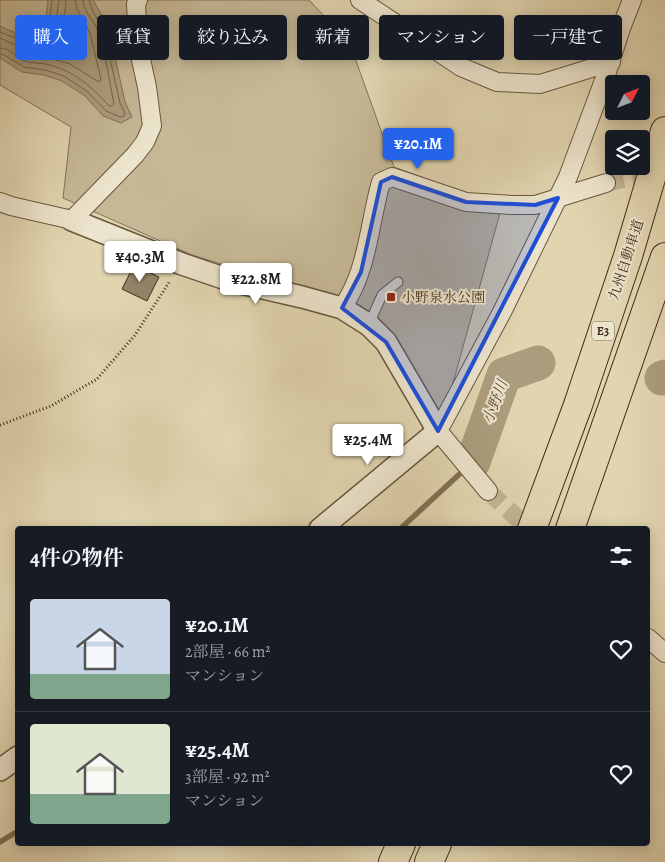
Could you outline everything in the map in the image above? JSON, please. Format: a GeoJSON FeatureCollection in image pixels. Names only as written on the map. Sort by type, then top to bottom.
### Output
{"type":"FeatureCollection","features":[{"type":"Feature","properties":{"kind":"highway","name":"九州自動車道"},"geometry":{"type":"LineString","coordinates":[[533,526],[581,396],[628,256],[665,131]]}},
{"type":"Feature","properties":{"kind":"highway"},"geometry":{"type":"LineString","coordinates":[[571,526],[665,257]]}},
{"type":"Feature","properties":{"kind":"highway"},"geometry":{"type":"LineString","coordinates":[[392,862],[400,846]]}},
{"type":"Feature","properties":{"kind":"highway"},"geometry":{"type":"LineString","coordinates":[[429,862],[436,846]]}},
{"type":"Feature","properties":{"kind":"street"},"geometry":{"type":"LineString","coordinates":[[72,220],[135,155],[145,142],[152,126],[147,87],[138,46],[136,4],[138,0]]}},
{"type":"Feature","properties":{"kind":"street"},"geometry":{"type":"LineString","coordinates":[[360,0],[461,67],[497,82],[540,84],[611,62]]}},
{"type":"Feature","properties":{"kind":"street"},"geometry":{"type":"LineString","coordinates":[[324,526],[438,431],[502,312],[568,177],[632,0]]}},
{"type":"Feature","properties":{"kind":"street"},"geometry":{"type":"LineString","coordinates":[[342,308],[352,293],[361,272],[381,182],[392,177],[466,202],[512,205],[535,205],[606,184]]}},
{"type":"Feature","properties":{"kind":"street"},"geometry":{"type":"LineString","coordinates":[[0,202],[72,220],[182,264],[232,281],[342,308],[369,324],[386,342],[438,431],[488,491]]}},
{"type":"Feature","properties":{"kind":"street"},"geometry":{"type":"LineString","coordinates":[[650,640],[665,653]]}},
{"type":"Feature","properties":{"kind":"street"},"geometry":{"type":"LineString","coordinates":[[0,770],[15,760]]}},
{"type":"Feature","properties":{"kind":"lane"},"geometry":{"type":"LineString","coordinates":[[369,324],[382,295],[398,282]]}},
{"type":"Feature","properties":{"kind":"path"},"geometry":{"type":"LineString","coordinates":[[0,425],[51,406],[97,379],[136,335],[182,264]]}},
{"type":"Feature","properties":{"kind":"highlighted area"},"geometry":{"type":"Polygon","coordinates":[[[392,177],[466,202],[535,205],[558,198],[438,431],[386,342],[342,308],[361,272],[381,182],[392,177]]]}},
{"type":"Feature","properties":{"kind":"shaded area"},"geometry":{"type":"Polygon","coordinates":[[[0,0],[309,0],[323,15],[297,15],[297,60],[356,60],[394,167],[502,206],[443,419],[388,329],[327,292],[269,279],[192,255],[63,198],[71,127],[0,85],[0,0]]]}},
{"type":"Feature","properties":{"kind":"water"},"geometry":{"type":"Polygon","coordinates":[[[46,0],[93,0],[102,15],[97,15],[97,60],[116,60],[125,102],[132,117],[121,123],[103,116],[85,96],[62,81],[44,75],[22,72],[0,58],[0,26],[15,33],[15,60],[87,60],[87,15],[46,15],[48,2],[46,0]]]}},
{"type":"Feature","properties":{"kind":"building"},"geometry":{"type":"Polygon","coordinates":[[[134,265],[159,277],[147,301],[122,289],[134,265]]]}},
{"type":"Feature","properties":{"kind":"waterway","name":"小野川"},"geometry":{"type":"LineString","coordinates":[[473,462],[504,375],[538,363]]}},
{"type":"Feature","properties":{"kind":"waterway"},"geometry":{"type":"LineString","coordinates":[[403,526],[465,469]]}},
{"type":"Feature","properties":{"kind":"waterway"},"geometry":{"type":"LineString","coordinates":[[0,842],[15,833]]}},
{"type":"Feature","properties":{"kind":"tunnel"},"geometry":{"type":"LineString","coordinates":[[606,183],[631,177],[662,174]]}},
{"type":"Feature","properties":{"kind":"tunnel"},"geometry":{"type":"LineString","coordinates":[[488,491],[526,526]]}},
{"type":"Feature","properties":{"kind":"place","name":"小野泉水公園"},"geometry":{"type":"Point","coordinates":[391,297]}}]}
